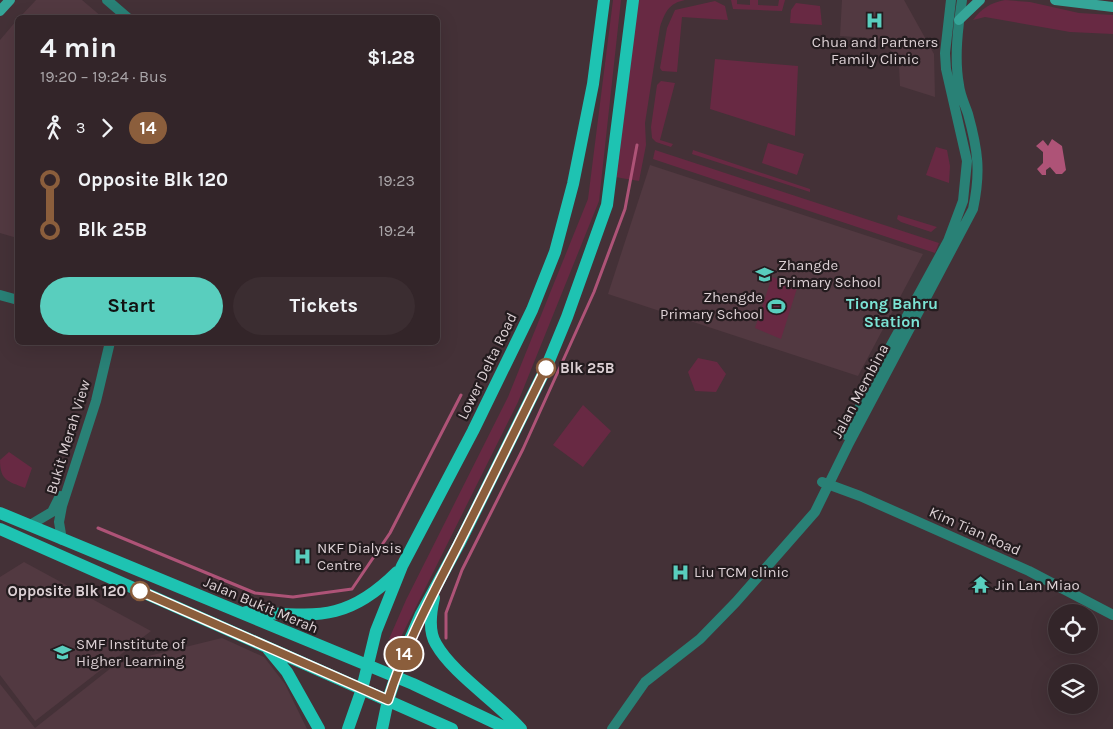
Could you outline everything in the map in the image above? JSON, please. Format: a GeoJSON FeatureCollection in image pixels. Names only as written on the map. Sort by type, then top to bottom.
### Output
{"type":"FeatureCollection","features":[{"type":"Feature","properties":{"kind":"main road"},"geometry":{"type":"LineString","coordinates":[[0,11],[10,0]]}},
{"type":"Feature","properties":{"kind":"main road","name":"Lower Delta Road"},"geometry":{"type":"LineString","coordinates":[[348,729],[362,689],[376,631],[402,566],[473,431],[515,344],[555,252],[573,184],[591,93],[604,0]]}},
{"type":"Feature","properties":{"kind":"main road"},"geometry":{"type":"LineString","coordinates":[[382,729],[395,677],[421,614],[437,586],[546,368],[567,317],[607,205],[633,0]]}},
{"type":"Feature","properties":{"kind":"main road"},"geometry":{"type":"LineString","coordinates":[[959,20],[980,0]]}},
{"type":"Feature","properties":{"kind":"main road"},"geometry":{"type":"LineString","coordinates":[[1055,0],[1113,7]]}},
{"type":"Feature","properties":{"kind":"main road","name":"Jalan Bukit Merah"},"geometry":{"type":"LineString","coordinates":[[0,513],[395,677],[508,729]]}},
{"type":"Feature","properties":{"kind":"main road"},"geometry":{"type":"LineString","coordinates":[[0,529],[452,729]]}},
{"type":"Feature","properties":{"kind":"main road"},"geometry":{"type":"LineString","coordinates":[[240,612],[329,614],[347,609],[378,591],[402,566]]}},
{"type":"Feature","properties":{"kind":"main road"},"geometry":{"type":"LineString","coordinates":[[437,586],[431,620],[436,644],[453,665],[521,729]]}},
{"type":"Feature","properties":{"kind":"main road"},"geometry":{"type":"LineString","coordinates":[[267,648],[287,672],[319,729]]}},
{"type":"Feature","properties":{"kind":"street"},"geometry":{"type":"LineString","coordinates":[[107,0],[124,15]]}},
{"type":"Feature","properties":{"kind":"street"},"geometry":{"type":"LineString","coordinates":[[116,0],[133,15]]}},
{"type":"Feature","properties":{"kind":"street","name":"Jalan Membina"},"geometry":{"type":"LineString","coordinates":[[951,0],[945,53],[947,82],[968,161],[963,201],[956,233]]}},
{"type":"Feature","properties":{"kind":"street","name":"Jalan Membina"},"geometry":{"type":"LineString","coordinates":[[605,729],[640,678],[696,634],[777,548],[809,509],[848,445],[956,233],[973,209],[979,175],[975,141],[959,86],[959,20],[962,0]]}},
{"type":"Feature","properties":{"kind":"street"},"geometry":{"type":"LineString","coordinates":[[0,291],[15,295]]}},
{"type":"Feature","properties":{"kind":"street"},"geometry":{"type":"LineString","coordinates":[[0,295],[15,299]]}},
{"type":"Feature","properties":{"kind":"street","name":"Bukit Merah View"},"geometry":{"type":"LineString","coordinates":[[30,526],[45,519],[57,504],[79,441],[101,345]]}},
{"type":"Feature","properties":{"kind":"street","name":"Bukit Merah View"},"geometry":{"type":"LineString","coordinates":[[62,540],[60,515],[96,401],[109,345]]}},
{"type":"Feature","properties":{"kind":"street","name":"Jalan Membina"},"geometry":{"type":"LineString","coordinates":[[612,729],[645,682],[700,639],[800,531],[815,512],[826,483]]}},
{"type":"Feature","properties":{"kind":"street","name":"Kim Tian Road"},"geometry":{"type":"LineString","coordinates":[[826,483],[860,496],[1029,571],[1113,614]]}},
{"type":"Feature","properties":{"kind":"shaded area"},"geometry":{"type":"Polygon","coordinates":[[[36,0],[82,0],[100,15],[22,15],[36,0]]]}},
{"type":"Feature","properties":{"kind":"shaded area"},"geometry":{"type":"Polygon","coordinates":[[[613,0],[621,0],[599,201],[518,402],[398,643],[389,639],[406,600],[508,397],[588,199],[613,0]]]}},
{"type":"Feature","properties":{"kind":"shaded area"},"geometry":{"type":"Polygon","coordinates":[[[638,0],[685,0],[675,3],[668,9],[660,27],[645,123],[646,145],[639,181],[615,177],[638,0]]]}},
{"type":"Feature","properties":{"kind":"shaded area"},"geometry":{"type":"Polygon","coordinates":[[[731,0],[737,0],[737,4],[750,5],[750,0],[758,0],[758,5],[778,6],[779,0],[785,0],[782,11],[733,9],[731,0]]]}},
{"type":"Feature","properties":{"kind":"shaded area"},"geometry":{"type":"Polygon","coordinates":[[[842,0],[904,0],[934,54],[935,97],[900,86],[899,66],[884,39],[840,36],[842,0]]]}},
{"type":"Feature","properties":{"kind":"shaded area"},"geometry":{"type":"Polygon","coordinates":[[[1005,0],[1030,2],[1079,13],[1113,15],[1113,34],[1070,32],[985,17],[973,20],[987,7],[1005,0]]]}},
{"type":"Feature","properties":{"kind":"shaded area"},"geometry":{"type":"Polygon","coordinates":[[[715,1],[725,6],[728,20],[682,17],[677,72],[662,71],[660,68],[667,28],[675,10],[715,1]]]}},
{"type":"Feature","properties":{"kind":"shaded area"},"geometry":{"type":"Polygon","coordinates":[[[796,3],[820,6],[822,25],[790,23],[791,10],[796,3]]]}},
{"type":"Feature","properties":{"kind":"shaded area"},"geometry":{"type":"Polygon","coordinates":[[[15,22],[15,237],[0,233],[0,40],[15,22]]]}},
{"type":"Feature","properties":{"kind":"shaded area"},"geometry":{"type":"Polygon","coordinates":[[[715,59],[798,66],[795,136],[710,109],[715,59]]]}},
{"type":"Feature","properties":{"kind":"shaded area"},"geometry":{"type":"Polygon","coordinates":[[[661,81],[675,83],[660,140],[673,144],[671,147],[656,142],[652,138],[651,127],[657,85],[661,81]]]}},
{"type":"Feature","properties":{"kind":"shaded area"},"geometry":{"type":"Polygon","coordinates":[[[1052,139],[1062,146],[1066,170],[1062,174],[1056,174],[1050,167],[1046,170],[1046,175],[1042,175],[1037,169],[1043,163],[1043,152],[1036,146],[1043,140],[1048,146],[1052,139]]]}},
{"type":"Feature","properties":{"kind":"shaded area"},"geometry":{"type":"Polygon","coordinates":[[[768,143],[804,154],[797,175],[762,163],[768,143]]]}},
{"type":"Feature","properties":{"kind":"shaded area"},"geometry":{"type":"Polygon","coordinates":[[[936,147],[947,150],[950,166],[949,183],[926,175],[936,147]]]}},
{"type":"Feature","properties":{"kind":"shaded area"},"geometry":{"type":"Polygon","coordinates":[[[655,150],[939,243],[935,253],[653,159],[655,150]]]}},
{"type":"Feature","properties":{"kind":"shaded area"},"geometry":{"type":"Polygon","coordinates":[[[693,150],[810,189],[810,192],[692,154],[693,150]]]}},
{"type":"Feature","properties":{"kind":"shaded area","name":"Zhangde Primary School"},"geometry":{"type":"Polygon","coordinates":[[[650,165],[923,254],[858,376],[608,294],[650,165]]]}},
{"type":"Feature","properties":{"kind":"shaded area"},"geometry":{"type":"Polygon","coordinates":[[[898,215],[937,227],[931,232],[901,222],[897,219],[898,215]]]}},
{"type":"Feature","properties":{"kind":"shaded area","name":"Zhengde Primary School"},"geometry":{"type":"Polygon","coordinates":[[[772,277],[798,285],[781,339],[755,328],[772,277]]]}},
{"type":"Feature","properties":{"kind":"shaded area"},"geometry":{"type":"Polygon","coordinates":[[[698,358],[717,362],[726,374],[716,392],[695,391],[688,372],[698,358]]]}},
{"type":"Feature","properties":{"kind":"shaded area"},"geometry":{"type":"Polygon","coordinates":[[[583,405],[611,431],[583,467],[553,445],[583,405]]]}},
{"type":"Feature","properties":{"kind":"shaded area"},"geometry":{"type":"Polygon","coordinates":[[[9,452],[32,468],[25,488],[10,482],[3,476],[0,460],[9,452]]]}},
{"type":"Feature","properties":{"kind":"shaded area","name":"SMF Institute of Higher Learning"},"geometry":{"type":"Polygon","coordinates":[[[24,562],[151,631],[35,721],[0,675],[0,577],[24,562]]]}},
{"type":"Feature","properties":{"kind":"shaded area"},"geometry":{"type":"Polygon","coordinates":[[[222,638],[264,657],[285,684],[307,729],[0,729],[0,684],[35,728],[116,664],[222,638]]]}},
{"type":"Feature","properties":{"kind":"waterway"},"geometry":{"type":"LineString","coordinates":[[446,638],[446,613],[462,570],[523,449],[594,292],[625,209],[637,145]]}},
{"type":"Feature","properties":{"kind":"waterway"},"geometry":{"type":"LineString","coordinates":[[98,528],[255,593],[293,597],[352,589],[390,533],[461,395]]}},
{"type":"Feature","properties":{"kind":"bus line","name":"14"},"geometry":{"type":"LineString","coordinates":[[140,591],[350,685],[388,700],[398,667],[421,614],[459,544],[546,368]]}},
{"type":"Feature","properties":{"kind":"place","name":"Chua and Partners Family Clinic"},"geometry":{"type":"Point","coordinates":[875,21]}},
{"type":"Feature","properties":{"kind":"place","name":"Zhangde Primary School"},"geometry":{"type":"Point","coordinates":[764,274]}},
{"type":"Feature","properties":{"kind":"place","name":"Zhengde Primary School"},"geometry":{"type":"Point","coordinates":[777,306]}},
{"type":"Feature","properties":{"kind":"place","name":"Blk 25B"},"geometry":{"type":"Point","coordinates":[546,368]}},
{"type":"Feature","properties":{"kind":"place","name":"NKF Dialysis Centre"},"geometry":{"type":"Point","coordinates":[303,557]}},
{"type":"Feature","properties":{"kind":"place","name":"Liu TCM clinic"},"geometry":{"type":"Point","coordinates":[680,572]}},
{"type":"Feature","properties":{"kind":"place","name":"Jin Lan Miao"},"geometry":{"type":"Point","coordinates":[981,585]}},
{"type":"Feature","properties":{"kind":"place","name":"Opposite Blk 120"},"geometry":{"type":"Point","coordinates":[140,591]}},
{"type":"Feature","properties":{"kind":"place","name":"SMF Institute of Higher Learning"},"geometry":{"type":"Point","coordinates":[62,653]}},
{"type":"Feature","properties":{"kind":"district","name":"Tiong Bahru Station"},"geometry":{"type":"Point","coordinates":[892,312]}}]}
